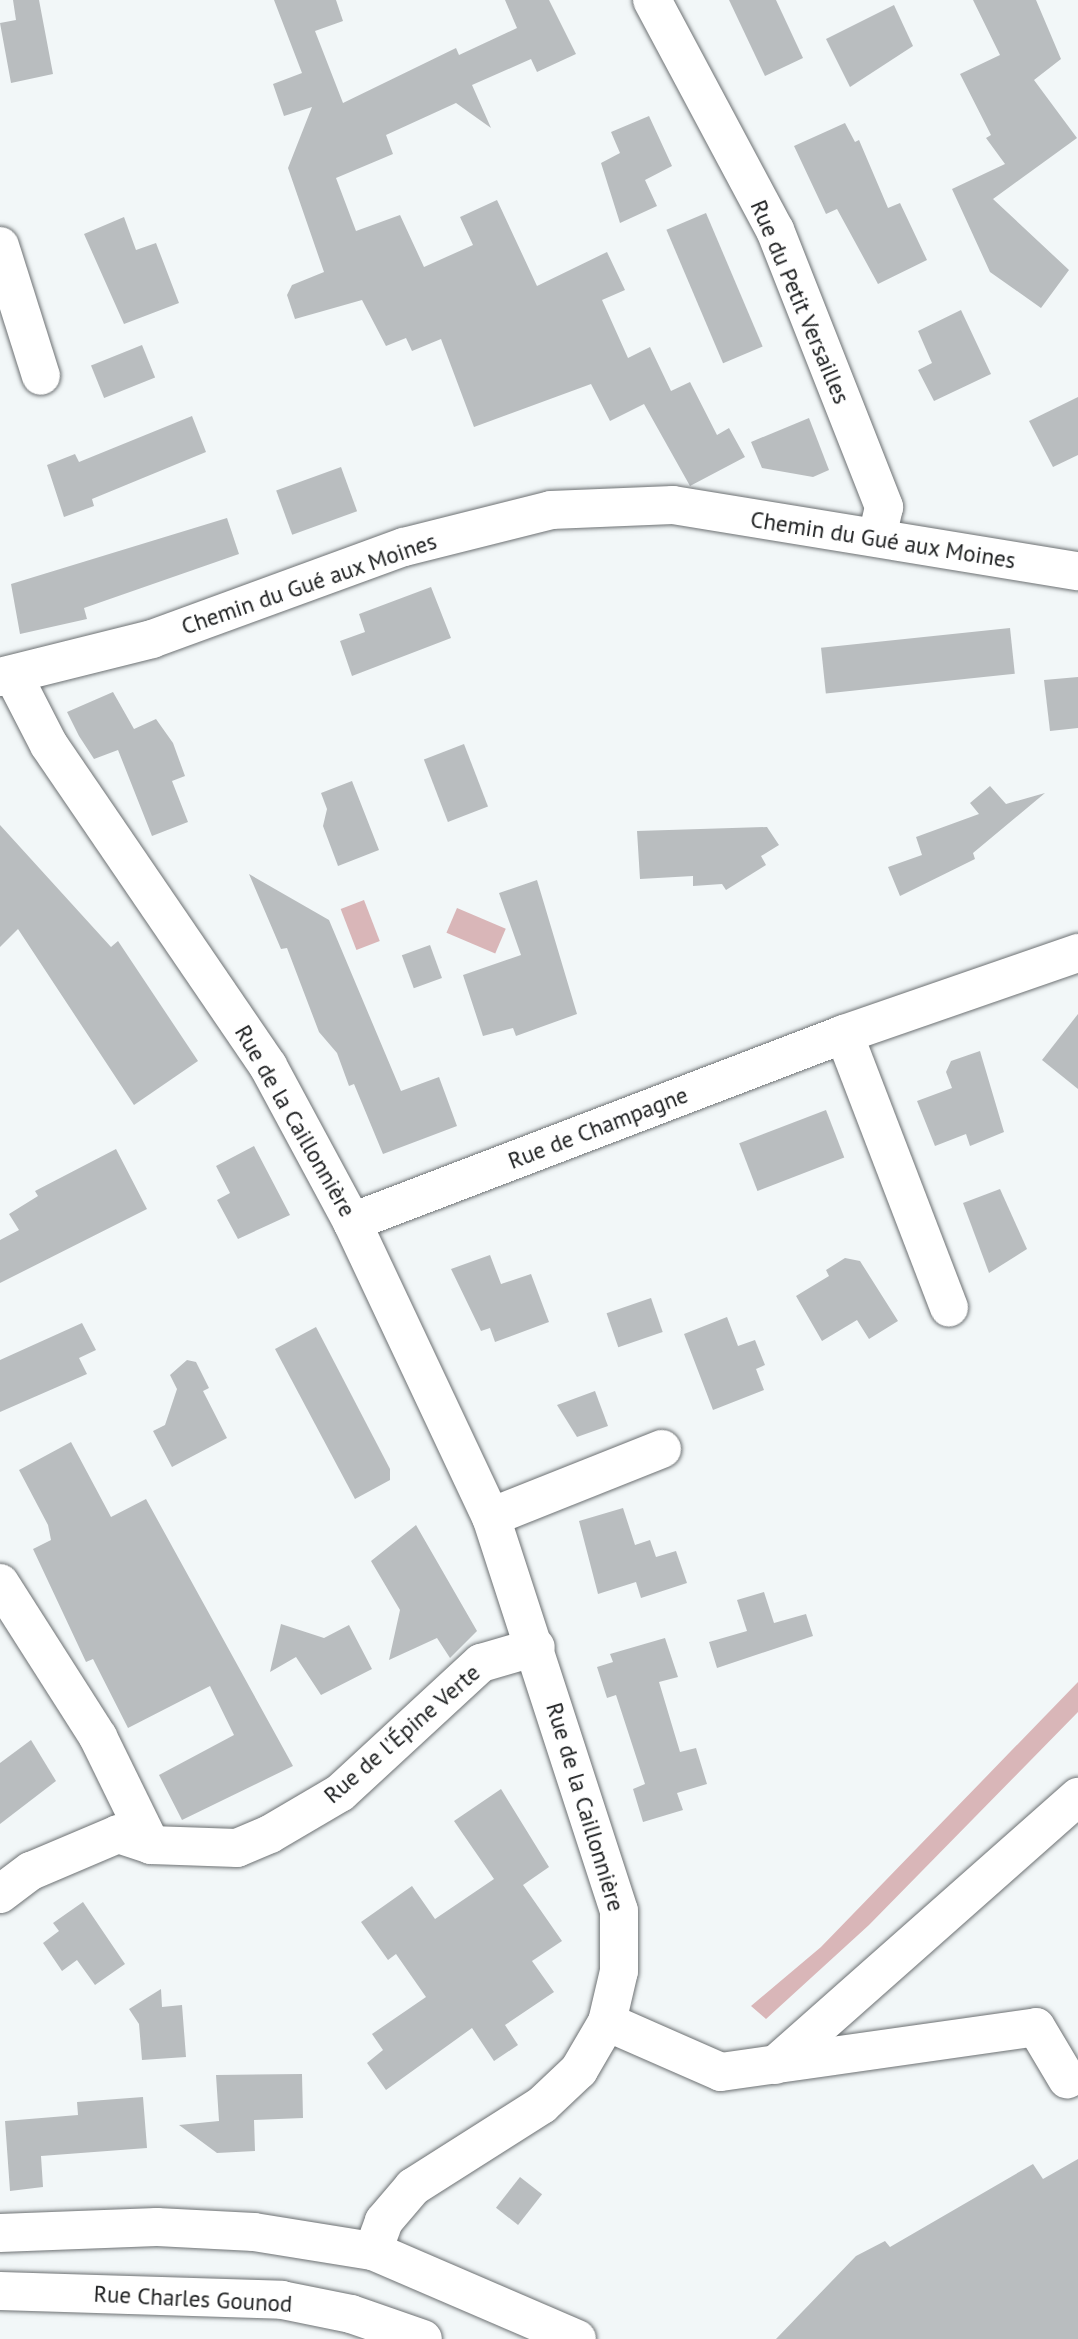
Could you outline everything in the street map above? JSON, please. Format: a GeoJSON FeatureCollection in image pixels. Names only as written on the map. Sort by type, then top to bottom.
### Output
{"type":"FeatureCollection","features":[{"type":"Feature","properties":{"kind":"street","name":"Rue du Petit Versailles"},"geometry":{"type":"LineString","coordinates":[[652,0],[775,230],[884,507],[877,537]]}},
{"type":"Feature","properties":{"kind":"street"},"geometry":{"type":"LineString","coordinates":[[0,246],[41,376]]}},
{"type":"Feature","properties":{"kind":"street","name":"Chemin du Gué aux Moines"},"geometry":{"type":"LineString","coordinates":[[7,677],[152,639],[404,547],[551,510],[673,505],[1078,572]]}},
{"type":"Feature","properties":{"kind":"street","name":"Rue de la Caillonnière"},"geometry":{"type":"LineString","coordinates":[[7,677],[49,745],[268,1066],[352,1222],[491,1517],[536,1647],[619,1911],[619,1971],[607,2022],[579,2070],[542,2105],[413,2187],[384,2221],[373,2251]]}},
{"type":"Feature","properties":{"kind":"street","name":"Rue de Champagne"},"geometry":{"type":"LineString","coordinates":[[352,1222],[844,1034],[1078,953]]}},
{"type":"Feature","properties":{"kind":"street"},"geometry":{"type":"LineString","coordinates":[[844,1034],[948,1308]]}},
{"type":"Feature","properties":{"kind":"street"},"geometry":{"type":"LineString","coordinates":[[491,1517],[662,1449]]}},
{"type":"Feature","properties":{"kind":"street"},"geometry":{"type":"LineString","coordinates":[[0,1583],[98,1737],[151,1845]]}},
{"type":"Feature","properties":{"kind":"street","name":"Rue de l'Épine Verte"},"geometry":{"type":"LineString","coordinates":[[0,1894],[94,1839],[118,1834],[151,1845],[237,1848],[308,1816],[481,1663],[536,1647]]}},
{"type":"Feature","properties":{"kind":"street"},"geometry":{"type":"LineString","coordinates":[[775,2065],[1078,1797]]}},
{"type":"Feature","properties":{"kind":"street"},"geometry":{"type":"LineString","coordinates":[[607,2022],[722,2072],[1037,2027],[1067,2079]]}},
{"type":"Feature","properties":{"kind":"street"},"geometry":{"type":"LineString","coordinates":[[0,2233],[198,2229],[373,2251],[577,2339]]}},
{"type":"Feature","properties":{"kind":"street","name":"Rue Charles Gounod"},"geometry":{"type":"LineString","coordinates":[[0,2291],[282,2300],[351,2314],[424,2339]]}},
{"type":"Feature","properties":{"kind":"shaded area"},"geometry":{"type":"Polygon","coordinates":[[[364,900],[380,941],[356,950],[341,909],[364,900]]]}},
{"type":"Feature","properties":{"kind":"shaded area"},"geometry":{"type":"Polygon","coordinates":[[[457,908],[506,929],[495,954],[446,933],[457,908]]]}},
{"type":"Feature","properties":{"kind":"shaded area"},"geometry":{"type":"Polygon","coordinates":[[[1078,1682],[1078,1712],[869,1925],[766,2019],[751,2006],[821,1947],[1078,1682]]]}},
{"type":"Feature","properties":{"kind":"building"},"geometry":{"type":"Polygon","coordinates":[[[13,0],[39,0],[53,74],[11,83],[0,23],[16,20],[13,0]]]}},
{"type":"Feature","properties":{"kind":"building"},"geometry":{"type":"Polygon","coordinates":[[[274,0],[336,0],[343,21],[315,31],[343,103],[456,48],[459,55],[517,28],[505,0],[549,0],[576,54],[537,72],[531,59],[472,85],[491,128],[456,103],[386,135],[393,154],[336,178],[356,231],[400,215],[424,267],[473,245],[460,217],[497,200],[537,286],[607,252],[625,290],[602,300],[628,358],[650,347],[671,391],[690,382],[717,435],[729,428],[745,457],[690,486],[644,404],[610,421],[591,384],[474,427],[441,339],[412,351],[406,338],[386,346],[362,300],[295,319],[287,295],[292,285],[324,272],[288,168],[312,107],[284,116],[273,84],[302,73],[274,0]]]}},
{"type":"Feature","properties":{"kind":"building"},"geometry":{"type":"Polygon","coordinates":[[[729,0],[776,0],[803,58],[765,76],[729,0]]]}},
{"type":"Feature","properties":{"kind":"building"},"geometry":{"type":"Polygon","coordinates":[[[973,0],[1036,0],[1061,59],[1034,80],[1077,138],[993,199],[1069,270],[1041,308],[990,272],[952,189],[1005,164],[986,138],[991,135],[960,74],[1000,55],[973,0]]]}},
{"type":"Feature","properties":{"kind":"building"},"geometry":{"type":"Polygon","coordinates":[[[894,5],[913,46],[850,87],[826,39],[894,5]]]}},
{"type":"Feature","properties":{"kind":"building"},"geometry":{"type":"Polygon","coordinates":[[[649,116],[672,166],[645,180],[657,206],[620,223],[601,163],[620,153],[611,132],[649,116]]]}},
{"type":"Feature","properties":{"kind":"building"},"geometry":{"type":"Polygon","coordinates":[[[845,123],[855,142],[859,140],[888,208],[900,203],[927,260],[878,284],[837,209],[826,214],[794,146],[845,123]]]}},
{"type":"Feature","properties":{"kind":"building"},"geometry":{"type":"Polygon","coordinates":[[[706,213],[763,346],[723,363],[666,230],[706,213]]]}},
{"type":"Feature","properties":{"kind":"building"},"geometry":{"type":"Polygon","coordinates":[[[124,217],[136,250],[156,243],[179,303],[124,324],[84,234],[124,217]]]}},
{"type":"Feature","properties":{"kind":"building"},"geometry":{"type":"Polygon","coordinates":[[[961,310],[991,374],[934,401],[918,370],[932,363],[918,331],[961,310]]]}},
{"type":"Feature","properties":{"kind":"building"},"geometry":{"type":"Polygon","coordinates":[[[142,345],[155,377],[104,398],[91,366],[142,345]]]}},
{"type":"Feature","properties":{"kind":"building"},"geometry":{"type":"Polygon","coordinates":[[[1078,397],[1078,455],[1053,467],[1029,421],[1078,397]]]}},
{"type":"Feature","properties":{"kind":"building"},"geometry":{"type":"Polygon","coordinates":[[[192,416],[206,452],[92,499],[94,506],[64,517],[47,465],[75,454],[79,462],[192,416]]]}},
{"type":"Feature","properties":{"kind":"building"},"geometry":{"type":"Polygon","coordinates":[[[809,418],[829,470],[813,477],[762,468],[751,442],[809,418]]]}},
{"type":"Feature","properties":{"kind":"building"},"geometry":{"type":"Polygon","coordinates":[[[341,467],[357,511],[292,535],[276,491],[341,467]]]}},
{"type":"Feature","properties":{"kind":"building"},"geometry":{"type":"Polygon","coordinates":[[[227,518],[239,554],[84,608],[87,619],[20,634],[11,584],[227,518]]]}},
{"type":"Feature","properties":{"kind":"building"},"geometry":{"type":"Polygon","coordinates":[[[431,587],[451,638],[352,676],[340,641],[365,632],[359,614],[431,587]]]}},
{"type":"Feature","properties":{"kind":"building"},"geometry":{"type":"Polygon","coordinates":[[[1010,628],[1015,674],[826,694],[821,648],[1010,628]]]}},
{"type":"Feature","properties":{"kind":"building"},"geometry":{"type":"Polygon","coordinates":[[[1078,677],[1078,728],[1050,731],[1044,680],[1078,677]]]}},
{"type":"Feature","properties":{"kind":"building"},"geometry":{"type":"Polygon","coordinates":[[[113,692],[134,729],[156,719],[173,743],[185,776],[172,781],[188,822],[152,836],[118,750],[94,759],[79,736],[67,712],[113,692]]]}},
{"type":"Feature","properties":{"kind":"building"},"geometry":{"type":"Polygon","coordinates":[[[464,744],[488,807],[448,822],[424,759],[464,744]]]}},
{"type":"Feature","properties":{"kind":"building"},"geometry":{"type":"Polygon","coordinates":[[[352,781],[379,850],[338,866],[323,826],[327,809],[321,793],[352,781]]]}},
{"type":"Feature","properties":{"kind":"building"},"geometry":{"type":"Polygon","coordinates":[[[990,786],[1006,804],[1045,793],[973,853],[975,859],[900,896],[888,867],[922,855],[916,837],[979,814],[970,803],[990,786]]]}},
{"type":"Feature","properties":{"kind":"building"},"geometry":{"type":"Polygon","coordinates":[[[0,825],[111,947],[118,941],[198,1061],[134,1105],[18,929],[0,947],[0,825]]]}},
{"type":"Feature","properties":{"kind":"building"},"geometry":{"type":"Polygon","coordinates":[[[767,827],[779,845],[761,856],[766,865],[726,890],[722,884],[693,886],[693,876],[640,879],[637,831],[767,827]]]}},
{"type":"Feature","properties":{"kind":"building"},"geometry":{"type":"Polygon","coordinates":[[[249,874],[329,920],[401,1091],[439,1077],[457,1126],[383,1154],[354,1084],[349,1086],[337,1053],[319,1032],[287,948],[281,949],[249,874]]]}},
{"type":"Feature","properties":{"kind":"building"},"geometry":{"type":"Polygon","coordinates":[[[537,880],[577,1014],[516,1036],[513,1028],[483,1036],[463,975],[521,955],[499,893],[537,880]]]}},
{"type":"Feature","properties":{"kind":"building"},"geometry":{"type":"Polygon","coordinates":[[[430,945],[442,978],[414,988],[402,955],[430,945]]]}},
{"type":"Feature","properties":{"kind":"building"},"geometry":{"type":"Polygon","coordinates":[[[1078,1014],[1078,1089],[1042,1060],[1078,1014]]]}},
{"type":"Feature","properties":{"kind":"building"},"geometry":{"type":"Polygon","coordinates":[[[980,1051],[1004,1132],[970,1146],[966,1134],[935,1146],[917,1101],[952,1088],[946,1072],[951,1061],[980,1051]]]}},
{"type":"Feature","properties":{"kind":"building"},"geometry":{"type":"Polygon","coordinates":[[[826,1110],[844,1158],[757,1191],[739,1143],[826,1110]]]}},
{"type":"Feature","properties":{"kind":"building"},"geometry":{"type":"Polygon","coordinates":[[[254,1146],[290,1215],[238,1239],[217,1200],[230,1193],[216,1166],[254,1146]]]}},
{"type":"Feature","properties":{"kind":"building"},"geometry":{"type":"Polygon","coordinates":[[[116,1149],[147,1209],[0,1283],[0,1240],[19,1230],[9,1214],[38,1196],[35,1191],[116,1149]]]}},
{"type":"Feature","properties":{"kind":"building"},"geometry":{"type":"Polygon","coordinates":[[[1000,1189],[1027,1249],[989,1273],[963,1203],[1000,1189]]]}},
{"type":"Feature","properties":{"kind":"building"},"geometry":{"type":"Polygon","coordinates":[[[490,1255],[501,1284],[531,1274],[549,1322],[495,1342],[490,1328],[481,1331],[451,1269],[490,1255]]]}},
{"type":"Feature","properties":{"kind":"building"},"geometry":{"type":"Polygon","coordinates":[[[845,1258],[860,1261],[898,1321],[869,1339],[857,1320],[822,1341],[796,1296],[829,1276],[826,1270],[845,1258]]]}},
{"type":"Feature","properties":{"kind":"building"},"geometry":{"type":"Polygon","coordinates":[[[651,1298],[663,1332],[618,1347],[607,1313],[651,1298]]]}},
{"type":"Feature","properties":{"kind":"building"},"geometry":{"type":"Polygon","coordinates":[[[727,1317],[738,1346],[755,1340],[765,1365],[756,1369],[764,1390],[713,1410],[684,1334],[727,1317]]]}},
{"type":"Feature","properties":{"kind":"building"},"geometry":{"type":"Polygon","coordinates":[[[82,1323],[96,1350],[79,1358],[87,1374],[0,1412],[0,1360],[82,1323]]]}},
{"type":"Feature","properties":{"kind":"building"},"geometry":{"type":"Polygon","coordinates":[[[316,1327],[390,1469],[390,1480],[355,1499],[275,1349],[316,1327]]]}},
{"type":"Feature","properties":{"kind":"building"},"geometry":{"type":"Polygon","coordinates":[[[187,1360],[196,1362],[209,1388],[203,1391],[227,1438],[172,1467],[153,1431],[165,1425],[177,1389],[170,1375],[187,1360]]]}},
{"type":"Feature","properties":{"kind":"building"},"geometry":{"type":"Polygon","coordinates":[[[595,1391],[608,1426],[577,1437],[557,1405],[595,1391]]]}},
{"type":"Feature","properties":{"kind":"building"},"geometry":{"type":"Polygon","coordinates":[[[71,1442],[111,1517],[146,1499],[293,1766],[182,1820],[159,1775],[234,1735],[210,1686],[128,1728],[93,1659],[86,1662],[33,1549],[51,1540],[48,1525],[19,1470],[71,1442]]]}},
{"type":"Feature","properties":{"kind":"building"},"geometry":{"type":"Polygon","coordinates":[[[623,1508],[635,1545],[650,1540],[656,1557],[676,1551],[687,1583],[641,1598],[636,1582],[598,1594],[579,1521],[623,1508]]]}},
{"type":"Feature","properties":{"kind":"building"},"geometry":{"type":"Polygon","coordinates":[[[416,1525],[477,1631],[450,1658],[437,1638],[389,1660],[400,1610],[371,1561],[416,1525]]]}},
{"type":"Feature","properties":{"kind":"building"},"geometry":{"type":"Polygon","coordinates":[[[764,1592],[774,1623],[806,1614],[813,1636],[717,1668],[709,1642],[747,1631],[737,1600],[764,1592]]]}},
{"type":"Feature","properties":{"kind":"building"},"geometry":{"type":"Polygon","coordinates":[[[281,1624],[324,1638],[349,1625],[372,1669],[321,1695],[296,1657],[270,1672],[281,1624]]]}},
{"type":"Feature","properties":{"kind":"building"},"geometry":{"type":"Polygon","coordinates":[[[665,1638],[678,1677],[659,1682],[680,1752],[696,1748],[707,1784],[677,1793],[683,1810],[643,1822],[633,1789],[645,1784],[616,1695],[607,1698],[597,1667],[613,1662],[610,1654],[665,1638]]]}},
{"type":"Feature","properties":{"kind":"building"},"geometry":{"type":"Polygon","coordinates":[[[31,1740],[56,1781],[0,1824],[0,1763],[31,1740]]]}},
{"type":"Feature","properties":{"kind":"building"},"geometry":{"type":"Polygon","coordinates":[[[501,1789],[549,1867],[523,1885],[562,1941],[532,1961],[554,1992],[505,2025],[518,2045],[494,2061],[472,2028],[386,2090],[367,2063],[383,2050],[372,2034],[426,1997],[396,1954],[388,1960],[361,1922],[412,1886],[435,1919],[494,1879],[454,1821],[501,1789]]]}},
{"type":"Feature","properties":{"kind":"building"},"geometry":{"type":"Polygon","coordinates":[[[83,1902],[125,1964],[95,1985],[77,1960],[62,1971],[43,1943],[59,1931],[53,1923],[83,1902]]]}},
{"type":"Feature","properties":{"kind":"building"},"geometry":{"type":"Polygon","coordinates":[[[161,1989],[162,2007],[182,2005],[186,2057],[142,2060],[139,2024],[129,2009],[161,1989]]]}},
{"type":"Feature","properties":{"kind":"building"},"geometry":{"type":"Polygon","coordinates":[[[302,2074],[303,2118],[254,2120],[255,2151],[217,2153],[179,2125],[219,2121],[216,2075],[302,2074]]]}},
{"type":"Feature","properties":{"kind":"building"},"geometry":{"type":"Polygon","coordinates":[[[143,2097],[147,2148],[41,2156],[43,2187],[10,2191],[5,2121],[78,2115],[77,2102],[143,2097]]]}},
{"type":"Feature","properties":{"kind":"building"},"geometry":{"type":"Polygon","coordinates":[[[1078,2159],[1078,2339],[776,2339],[856,2256],[885,2241],[890,2247],[1033,2164],[1043,2179],[1078,2159]]]}},
{"type":"Feature","properties":{"kind":"building"},"geometry":{"type":"Polygon","coordinates":[[[520,2177],[542,2194],[518,2225],[496,2208],[520,2177]]]}}]}
